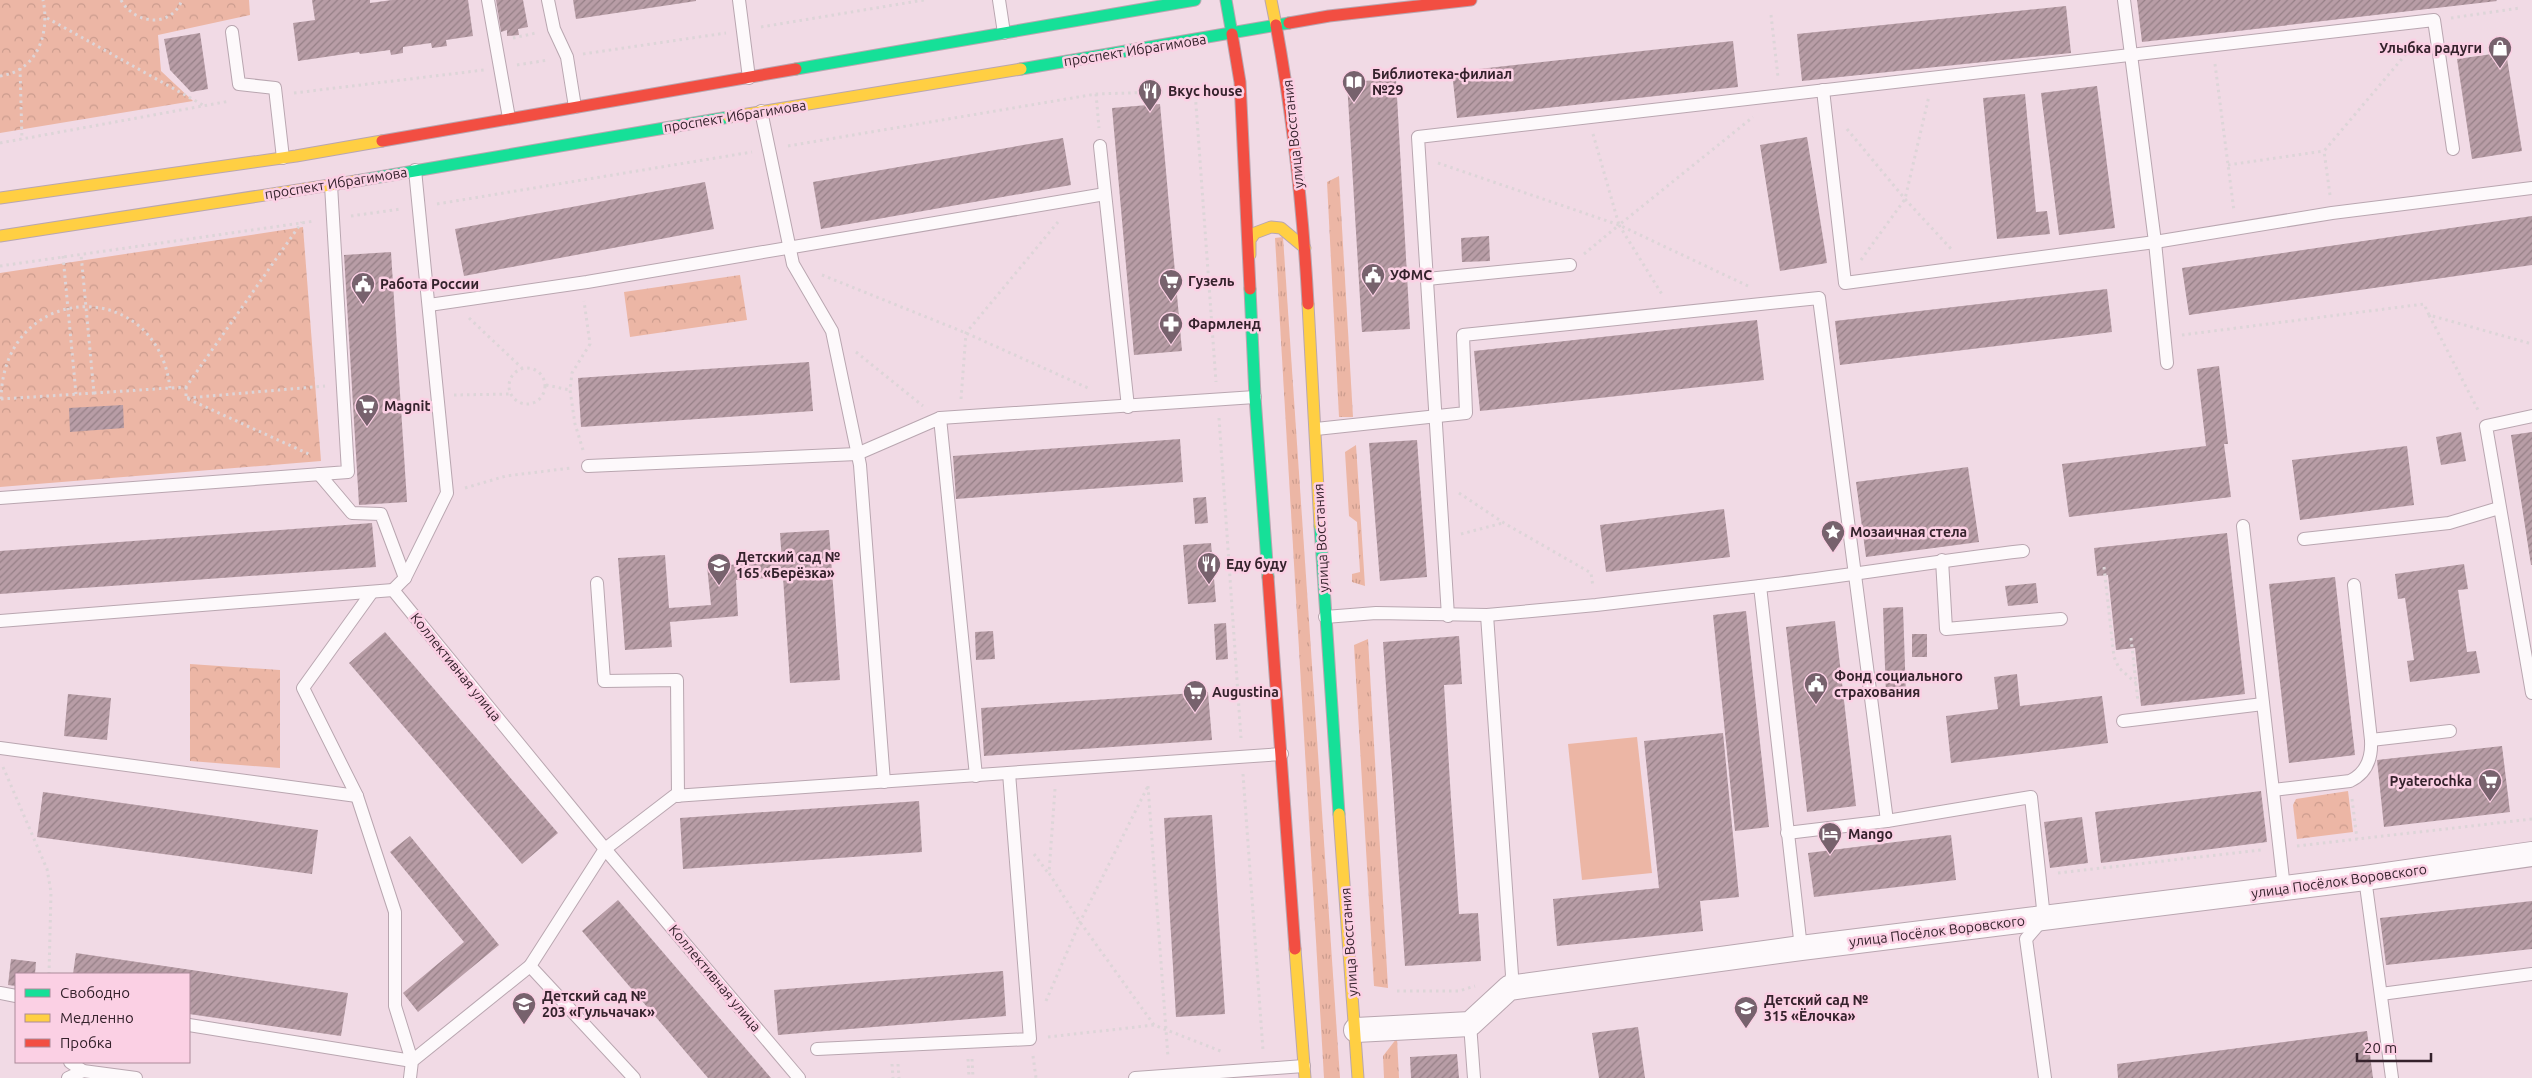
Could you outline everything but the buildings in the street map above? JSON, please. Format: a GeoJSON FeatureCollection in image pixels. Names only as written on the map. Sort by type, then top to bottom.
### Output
{"type":"FeatureCollection","features":[{"type":"Feature","properties":{"kind":"main road"},"geometry":{"type":"LineString","coordinates":[[0,198],[283,158],[1196,0]]}},
{"type":"Feature","properties":{"kind":"main road"},"geometry":{"type":"LineString","coordinates":[[1226,0],[1240,82],[1256,397],[1304,1072]]}},
{"type":"Feature","properties":{"kind":"main road","name":"улица Восстания"},"geometry":{"type":"LineString","coordinates":[[1271,0],[1291,107],[1305,248],[1325,617],[1358,1078]]}},
{"type":"Feature","properties":{"kind":"main road","name":"проспект Ибрагимова"},"geometry":{"type":"LineString","coordinates":[[0,236],[331,185],[761,111],[1232,34],[1329,16],[1471,0]]}},
{"type":"Feature","properties":{"kind":"main road"},"geometry":{"type":"LineString","coordinates":[[1250,258],[1250,240],[1255,233],[1271,227],[1282,228],[1305,248]]}},
{"type":"Feature","properties":{"kind":"street","name":"улица Посёлок Воровского"},"geometry":{"type":"LineString","coordinates":[[1509,988],[1801,948],[2365,878],[2532,854]]}},
{"type":"Feature","properties":{"kind":"street"},"geometry":{"type":"LineString","coordinates":[[1356,1030],[1470,1024],[1509,988]]}},
{"type":"Feature","properties":{"kind":"lane"},"geometry":{"type":"LineString","coordinates":[[488,0],[509,118]]}},
{"type":"Feature","properties":{"kind":"lane"},"geometry":{"type":"LineString","coordinates":[[548,0],[554,29],[567,57],[575,107]]}},
{"type":"Feature","properties":{"kind":"lane"},"geometry":{"type":"LineString","coordinates":[[739,0],[749,78]]}},
{"type":"Feature","properties":{"kind":"lane"},"geometry":{"type":"LineString","coordinates":[[999,0],[1004,33]]}},
{"type":"Feature","properties":{"kind":"lane"},"geometry":{"type":"LineString","coordinates":[[2124,0],[2155,242],[2167,363]]}},
{"type":"Feature","properties":{"kind":"lane"},"geometry":{"type":"LineString","coordinates":[[1448,616],[1418,137],[1780,95],[1823,95],[1933,78],[2434,20],[2453,149]]}},
{"type":"Feature","properties":{"kind":"lane"},"geometry":{"type":"LineString","coordinates":[[232,32],[240,84],[275,87],[283,158]]}},
{"type":"Feature","properties":{"kind":"lane"},"geometry":{"type":"LineString","coordinates":[[1823,95],[1845,284],[2155,242],[2332,213],[2532,188]]}},
{"type":"Feature","properties":{"kind":"lane"},"geometry":{"type":"LineString","coordinates":[[761,111],[793,264],[832,331],[860,465],[884,782]]}},
{"type":"Feature","properties":{"kind":"lane"},"geometry":{"type":"LineString","coordinates":[[1100,146],[1128,407]]}},
{"type":"Feature","properties":{"kind":"lane"},"geometry":{"type":"LineString","coordinates":[[0,622],[393,590],[405,578],[447,493],[415,170]]}},
{"type":"Feature","properties":{"kind":"lane"},"geometry":{"type":"LineString","coordinates":[[0,498],[348,472],[331,185]]}},
{"type":"Feature","properties":{"kind":"lane"},"geometry":{"type":"LineString","coordinates":[[429,305],[582,282],[1105,194]]}},
{"type":"Feature","properties":{"kind":"lane"},"geometry":{"type":"LineString","coordinates":[[1427,279],[1570,265]]}},
{"type":"Feature","properties":{"kind":"lane"},"geometry":{"type":"LineString","coordinates":[[1316,429],[1466,413],[1463,335],[1819,298],[1887,821]]}},
{"type":"Feature","properties":{"kind":"lane"},"geometry":{"type":"LineString","coordinates":[[588,466],[857,454],[940,418],[1256,397]]}},
{"type":"Feature","properties":{"kind":"lane"},"geometry":{"type":"LineString","coordinates":[[2532,416],[2486,426],[2532,693]]}},
{"type":"Feature","properties":{"kind":"lane"},"geometry":{"type":"LineString","coordinates":[[940,418],[976,776]]}},
{"type":"Feature","properties":{"kind":"lane"},"geometry":{"type":"LineString","coordinates":[[318,474],[352,513],[381,514],[405,578]]}},
{"type":"Feature","properties":{"kind":"lane"},"geometry":{"type":"LineString","coordinates":[[2304,539],[2449,523],[2499,508]]}},
{"type":"Feature","properties":{"kind":"lane"},"geometry":{"type":"LineString","coordinates":[[2243,526],[2284,888]]}},
{"type":"Feature","properties":{"kind":"lane"},"geometry":{"type":"LineString","coordinates":[[1325,617],[1376,614],[1487,615],[1596,605],[1855,575],[1942,560],[2023,551]]}},
{"type":"Feature","properties":{"kind":"lane"},"geometry":{"type":"LineString","coordinates":[[1942,560],[1946,629],[2061,619]]}},
{"type":"Feature","properties":{"kind":"lane"},"geometry":{"type":"LineString","coordinates":[[597,583],[604,681],[677,680],[678,796]]}},
{"type":"Feature","properties":{"kind":"lane"},"geometry":{"type":"LineString","coordinates":[[2273,790],[2350,781],[2366,768],[2371,755],[2371,740],[2354,585]]}},
{"type":"Feature","properties":{"kind":"lane"},"geometry":{"type":"LineString","coordinates":[[1760,586],[1801,948]]}},
{"type":"Feature","properties":{"kind":"lane","name":"Коллективная улица"},"geometry":{"type":"LineString","coordinates":[[393,590],[605,849],[799,1078]]}},
{"type":"Feature","properties":{"kind":"lane"},"geometry":{"type":"LineString","coordinates":[[372,592],[302,688],[357,796],[395,912],[395,1006],[412,1061],[410,1078]]}},
{"type":"Feature","properties":{"kind":"lane"},"geometry":{"type":"LineString","coordinates":[[1487,615],[1512,975],[1509,988]]}},
{"type":"Feature","properties":{"kind":"lane"},"geometry":{"type":"LineString","coordinates":[[2123,721],[2264,704]]}},
{"type":"Feature","properties":{"kind":"lane"},"geometry":{"type":"LineString","coordinates":[[2371,740],[2450,732]]}},
{"type":"Feature","properties":{"kind":"lane"},"geometry":{"type":"LineString","coordinates":[[0,748],[357,796]]}},
{"type":"Feature","properties":{"kind":"lane"},"geometry":{"type":"LineString","coordinates":[[190,1025],[412,1061],[530,966],[605,849],[674,796],[1282,754]]}},
{"type":"Feature","properties":{"kind":"lane"},"geometry":{"type":"LineString","coordinates":[[817,1049],[1030,1039],[1009,773]]}},
{"type":"Feature","properties":{"kind":"lane"},"geometry":{"type":"LineString","coordinates":[[1787,833],[1887,821],[2031,797],[2044,918],[2026,939],[2045,1078]]}},
{"type":"Feature","properties":{"kind":"lane"},"geometry":{"type":"LineString","coordinates":[[2365,878],[2392,1078]]}},
{"type":"Feature","properties":{"kind":"lane"},"geometry":{"type":"LineString","coordinates":[[530,966],[634,1078]]}},
{"type":"Feature","properties":{"kind":"lane"},"geometry":{"type":"LineString","coordinates":[[2381,994],[2532,974]]}},
{"type":"Feature","properties":{"kind":"lane"},"geometry":{"type":"LineString","coordinates":[[0,993],[15,996]]}},
{"type":"Feature","properties":{"kind":"lane"},"geometry":{"type":"LineString","coordinates":[[1470,1024],[1474,1078]]}},
{"type":"Feature","properties":{"kind":"lane"},"geometry":{"type":"LineString","coordinates":[[71,1063],[83,1071],[136,1078]]}},
{"type":"Feature","properties":{"kind":"lane"},"geometry":{"type":"LineString","coordinates":[[1135,1078],[1264,1070],[1304,1072]]}},
{"type":"Feature","properties":{"kind":"lane"},"geometry":{"type":"LineString","coordinates":[[68,1078],[83,1071]]}},
{"type":"Feature","properties":{"kind":"path"},"geometry":{"type":"LineString","coordinates":[[0,76],[20,68],[35,55],[44,37],[47,18],[43,0]]}},
{"type":"Feature","properties":{"kind":"path"},"geometry":{"type":"LineString","coordinates":[[121,0],[134,15],[154,20],[173,12],[182,0]]}},
{"type":"Feature","properties":{"kind":"path"},"geometry":{"type":"LineString","coordinates":[[275,87],[500,68],[924,0]]}},
{"type":"Feature","properties":{"kind":"path"},"geometry":{"type":"LineString","coordinates":[[2228,164],[2324,151],[2434,20],[2520,8]]}},
{"type":"Feature","properties":{"kind":"path"},"geometry":{"type":"LineString","coordinates":[[1570,265],[1780,95],[1771,15]]}},
{"type":"Feature","properties":{"kind":"path"},"geometry":{"type":"LineString","coordinates":[[47,18],[204,105]]}},
{"type":"Feature","properties":{"kind":"path"},"geometry":{"type":"LineString","coordinates":[[477,71],[496,42],[554,29]]}},
{"type":"Feature","properties":{"kind":"path"},"geometry":{"type":"LineString","coordinates":[[2213,46],[2236,228]]}},
{"type":"Feature","properties":{"kind":"path"},"geometry":{"type":"LineString","coordinates":[[20,68],[22,140]]}},
{"type":"Feature","properties":{"kind":"path"},"geometry":{"type":"LineString","coordinates":[[1845,284],[1905,199],[1933,78]]}},
{"type":"Feature","properties":{"kind":"path"},"geometry":{"type":"LineString","coordinates":[[0,266],[302,222],[420,207],[1096,94],[1195,91],[1264,1070]]}},
{"type":"Feature","properties":{"kind":"path"},"geometry":{"type":"LineString","coordinates":[[1096,94],[1100,146]]}},
{"type":"Feature","properties":{"kind":"path"},"geometry":{"type":"LineString","coordinates":[[1823,95],[1905,199],[1968,267]]}},
{"type":"Feature","properties":{"kind":"path"},"geometry":{"type":"LineString","coordinates":[[0,143],[240,100]]}},
{"type":"Feature","properties":{"kind":"path"},"geometry":{"type":"LineString","coordinates":[[1588,117],[1619,225],[1673,313]]}},
{"type":"Feature","properties":{"kind":"path"},"geometry":{"type":"LineString","coordinates":[[2324,151],[2332,213]]}},
{"type":"Feature","properties":{"kind":"path"},"geometry":{"type":"LineString","coordinates":[[1418,156],[1619,225],[1782,302]]}},
{"type":"Feature","properties":{"kind":"path"},"geometry":{"type":"LineString","coordinates":[[962,417],[960,388],[966,333],[1078,198]]}},
{"type":"Feature","properties":{"kind":"path"},"geometry":{"type":"LineString","coordinates":[[186,398],[186,387],[302,222]]}},
{"type":"Feature","properties":{"kind":"path"},"geometry":{"type":"LineString","coordinates":[[80,254],[94,393]]}},
{"type":"Feature","properties":{"kind":"path"},"geometry":{"type":"LineString","coordinates":[[63,256],[76,394]]}},
{"type":"Feature","properties":{"kind":"path"},"geometry":{"type":"LineString","coordinates":[[793,264],[966,333],[1092,390]]}},
{"type":"Feature","properties":{"kind":"path"},"geometry":{"type":"LineString","coordinates":[[447,493],[506,476],[588,466],[575,424],[570,390],[572,374],[590,344],[582,282]]}},
{"type":"Feature","properties":{"kind":"path"},"geometry":{"type":"LineString","coordinates":[[452,302],[522,368],[538,370],[546,385],[539,399],[532,403],[516,400],[511,394],[511,378],[515,372],[522,368]]}},
{"type":"Feature","properties":{"kind":"path"},"geometry":{"type":"LineString","coordinates":[[2164,337],[2424,304],[2486,426]]}},
{"type":"Feature","properties":{"kind":"path"},"geometry":{"type":"LineString","coordinates":[[170,388],[168,371],[162,355],[142,328],[128,318],[112,311],[86,307],[68,309],[46,316],[20,337],[4,366],[0,399],[186,387]]}},
{"type":"Feature","properties":{"kind":"path"},"geometry":{"type":"LineString","coordinates":[[2429,314],[2532,344]]}},
{"type":"Feature","properties":{"kind":"path"},"geometry":{"type":"LineString","coordinates":[[832,331],[891,382],[940,418]]}},
{"type":"Feature","properties":{"kind":"path"},"geometry":{"type":"LineString","coordinates":[[186,398],[343,384]]}},
{"type":"Feature","properties":{"kind":"path"},"geometry":{"type":"LineString","coordinates":[[546,385],[570,390]]}},
{"type":"Feature","properties":{"kind":"path"},"geometry":{"type":"LineString","coordinates":[[438,395],[511,394]]}},
{"type":"Feature","properties":{"kind":"path"},"geometry":{"type":"LineString","coordinates":[[186,398],[312,455]]}},
{"type":"Feature","properties":{"kind":"path"},"geometry":{"type":"LineString","coordinates":[[1440,480],[1504,523],[1591,573],[1596,605]]}},
{"type":"Feature","properties":{"kind":"path"},"geometry":{"type":"LineString","coordinates":[[1444,538],[1504,523]]}},
{"type":"Feature","properties":{"kind":"path"},"geometry":{"type":"LineString","coordinates":[[2104,567],[2114,656],[2119,668],[2136,683]]}},
{"type":"Feature","properties":{"kind":"path"},"geometry":{"type":"LineString","coordinates":[[2131,638],[2140,719]]}},
{"type":"Feature","properties":{"kind":"path"},"geometry":{"type":"LineString","coordinates":[[0,760],[46,869],[51,892],[49,973]]}},
{"type":"Feature","properties":{"kind":"path"},"geometry":{"type":"LineString","coordinates":[[1146,764],[1168,1075]]}},
{"type":"Feature","properties":{"kind":"path"},"geometry":{"type":"LineString","coordinates":[[1056,770],[1049,873],[1080,922],[1154,1025]]}},
{"type":"Feature","properties":{"kind":"path"},"geometry":{"type":"LineString","coordinates":[[2350,781],[2357,839]]}},
{"type":"Feature","properties":{"kind":"path"},"geometry":{"type":"LineString","coordinates":[[1046,1003],[1080,922],[1148,786]]}},
{"type":"Feature","properties":{"kind":"path"},"geometry":{"type":"LineString","coordinates":[[1397,991],[1459,991],[1476,986]]}},
{"type":"Feature","properties":{"kind":"path"},"geometry":{"type":"LineString","coordinates":[[1030,1039],[1154,1025],[1228,1054]]}},
{"type":"Feature","properties":{"kind":"green space"},"geometry":{"type":"Polygon","coordinates":[[[0,0],[249,0],[250,15],[158,35],[161,71],[193,101],[0,133],[0,0]]]}},
{"type":"Feature","properties":{"kind":"green space"},"geometry":{"type":"Polygon","coordinates":[[[1339,176],[1353,417],[1339,417],[1327,182],[1339,176]]]}},
{"type":"Feature","properties":{"kind":"green space"},"geometry":{"type":"Polygon","coordinates":[[[303,227],[321,461],[0,487],[0,273],[303,227]]]}},
{"type":"Feature","properties":{"kind":"green space"},"geometry":{"type":"Polygon","coordinates":[[[1283,237],[1340,1078],[1324,1078],[1275,238],[1283,237]]]}},
{"type":"Feature","properties":{"kind":"green space"},"geometry":{"type":"Polygon","coordinates":[[[740,275],[747,320],[630,337],[624,292],[740,275]]]}},
{"type":"Feature","properties":{"kind":"green space"},"geometry":{"type":"Polygon","coordinates":[[[1356,445],[1365,586],[1352,582],[1352,574],[1360,572],[1357,522],[1349,516],[1345,452],[1356,445]]]}},
{"type":"Feature","properties":{"kind":"green space"},"geometry":{"type":"Polygon","coordinates":[[[1368,639],[1388,988],[1374,986],[1354,645],[1368,639]]]}},
{"type":"Feature","properties":{"kind":"green space"},"geometry":{"type":"Polygon","coordinates":[[[190,664],[280,670],[280,768],[190,761],[190,664]]]}},
{"type":"Feature","properties":{"kind":"green space"},"geometry":{"type":"Polygon","coordinates":[[[1637,737],[1652,873],[1582,880],[1568,744],[1637,737]]]}},
{"type":"Feature","properties":{"kind":"green space"},"geometry":{"type":"Polygon","coordinates":[[[2348,791],[2353,832],[2297,839],[2293,805],[2296,799],[2348,791]]]}},
{"type":"Feature","properties":{"kind":"green space"},"geometry":{"type":"Polygon","coordinates":[[[1397,1038],[1399,1078],[1384,1078],[1383,1056],[1397,1038]]]}},
{"type":"Feature","properties":{"kind":"traffic: fast"},"geometry":{"type":"LineString","coordinates":[[796,69],[1195,0]]}},
{"type":"Feature","properties":{"kind":"traffic: fast"},"geometry":{"type":"LineString","coordinates":[[1226,0],[1232,34]]}},
{"type":"Feature","properties":{"kind":"traffic: fast"},"geometry":{"type":"LineString","coordinates":[[1021,69],[1289,23]]}},
{"type":"Feature","properties":{"kind":"traffic: fast"},"geometry":{"type":"LineString","coordinates":[[356,181],[729,117]]}},
{"type":"Feature","properties":{"kind":"traffic: fast"},"geometry":{"type":"LineString","coordinates":[[1250,289],[1255,397],[1268,577]]}},
{"type":"Feature","properties":{"kind":"traffic: fast"},"geometry":{"type":"LineString","coordinates":[[1320,526],[1339,814]]}},
{"type":"Feature","properties":{"kind":"traffic: slow"},"geometry":{"type":"LineString","coordinates":[[1271,0],[1276,25]]}},
{"type":"Feature","properties":{"kind":"traffic: slow"},"geometry":{"type":"LineString","coordinates":[[729,117],[1021,69]]}},
{"type":"Feature","properties":{"kind":"traffic: slow"},"geometry":{"type":"LineString","coordinates":[[0,198],[296,156],[382,141]]}},
{"type":"Feature","properties":{"kind":"traffic: slow"},"geometry":{"type":"LineString","coordinates":[[0,236],[356,181]]}},
{"type":"Feature","properties":{"kind":"traffic: slow"},"geometry":{"type":"LineString","coordinates":[[1250,255],[1250,240],[1255,233],[1271,227],[1281,228],[1305,248]]}},
{"type":"Feature","properties":{"kind":"traffic: slow"},"geometry":{"type":"LineString","coordinates":[[1308,304],[1320,526]]}},
{"type":"Feature","properties":{"kind":"traffic: slow"},"geometry":{"type":"LineString","coordinates":[[1339,814],[1358,1078]]}},
{"type":"Feature","properties":{"kind":"traffic: slow"},"geometry":{"type":"LineString","coordinates":[[1295,949],[1305,1078]]}},
{"type":"Feature","properties":{"kind":"traffic: jam"},"geometry":{"type":"LineString","coordinates":[[1289,23],[1329,16],[1471,0]]}},
{"type":"Feature","properties":{"kind":"traffic: jam"},"geometry":{"type":"LineString","coordinates":[[1276,25],[1296,164],[1308,304]]}},
{"type":"Feature","properties":{"kind":"traffic: jam"},"geometry":{"type":"LineString","coordinates":[[1232,34],[1240,82],[1250,289]]}},
{"type":"Feature","properties":{"kind":"traffic: jam"},"geometry":{"type":"LineString","coordinates":[[382,141],[796,69]]}},
{"type":"Feature","properties":{"kind":"traffic: jam"},"geometry":{"type":"LineString","coordinates":[[1268,577],[1295,949]]}},
{"type":"Feature","properties":{"kind":"place","name":"Улыбка радуги"},"geometry":{"type":"Point","coordinates":[2500,69]}},
{"type":"Feature","properties":{"kind":"place","name":"Библиотека-филиал №29"},"geometry":{"type":"Point","coordinates":[1354,103]}},
{"type":"Feature","properties":{"kind":"place","name":"Вкус house"},"geometry":{"type":"Point","coordinates":[1150,112]}},
{"type":"Feature","properties":{"kind":"place","name":"УФМС"},"geometry":{"type":"Point","coordinates":[1373,296]}},
{"type":"Feature","properties":{"kind":"place","name":"Гузель"},"geometry":{"type":"Point","coordinates":[1171,302]}},
{"type":"Feature","properties":{"kind":"place","name":"Работа России"},"geometry":{"type":"Point","coordinates":[363,305]}},
{"type":"Feature","properties":{"kind":"place","name":"Фармленд"},"geometry":{"type":"Point","coordinates":[1171,345]}},
{"type":"Feature","properties":{"kind":"place","name":"Magnit"},"geometry":{"type":"Point","coordinates":[367,427]}},
{"type":"Feature","properties":{"kind":"place","name":"Мозаичная стела"},"geometry":{"type":"Point","coordinates":[1833,553]}},
{"type":"Feature","properties":{"kind":"place","name":"Еду буду"},"geometry":{"type":"Point","coordinates":[1209,585]}},
{"type":"Feature","properties":{"kind":"place","name":"Детский сад № 165 «Берёзка»"},"geometry":{"type":"Point","coordinates":[719,586]}},
{"type":"Feature","properties":{"kind":"place","name":"Фонд социального страхования"},"geometry":{"type":"Point","coordinates":[1816,705]}},
{"type":"Feature","properties":{"kind":"place","name":"Augustina"},"geometry":{"type":"Point","coordinates":[1195,713]}},
{"type":"Feature","properties":{"kind":"place","name":"Pyaterochka"},"geometry":{"type":"Point","coordinates":[2490,802]}},
{"type":"Feature","properties":{"kind":"place","name":"Mango"},"geometry":{"type":"Point","coordinates":[1830,855]}},
{"type":"Feature","properties":{"kind":"place","name":"Детский сад № 203 «Гульчачак»"},"geometry":{"type":"Point","coordinates":[524,1025]}},
{"type":"Feature","properties":{"kind":"place","name":"Детский сад № 315 «Ёлочка»"},"geometry":{"type":"Point","coordinates":[1746,1029]}}]}
